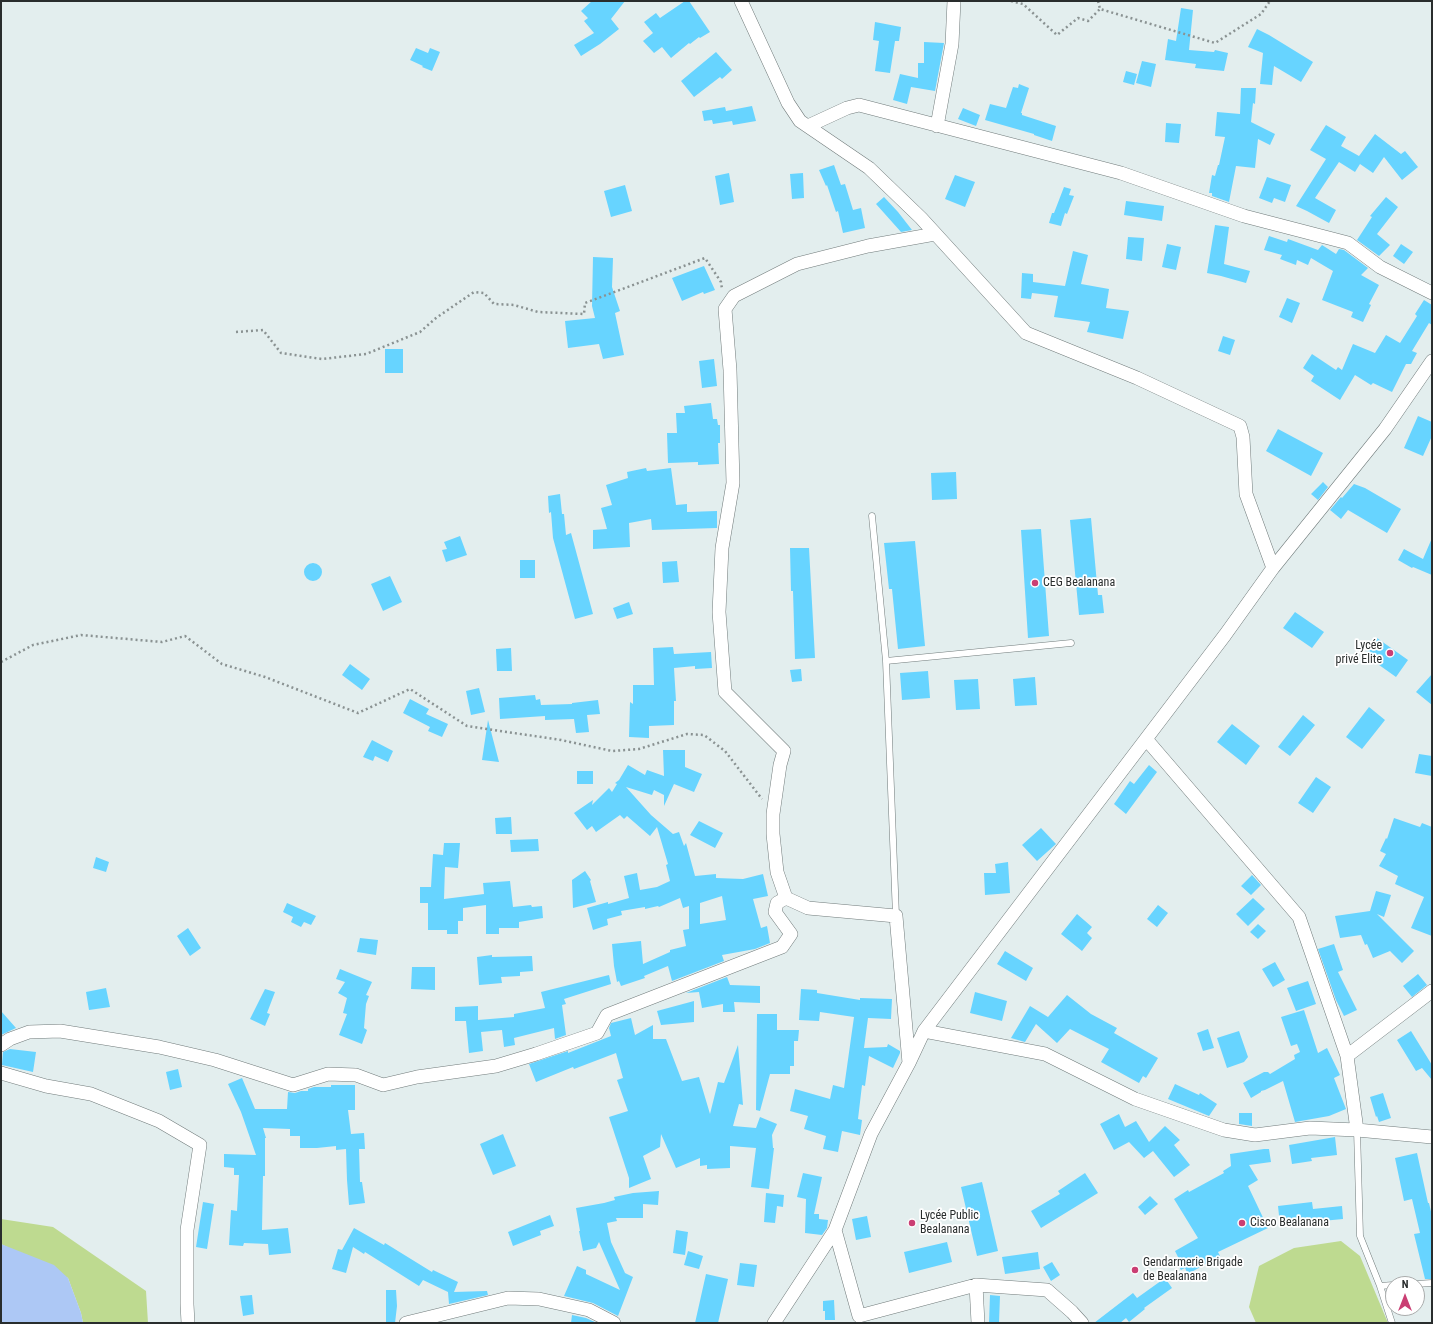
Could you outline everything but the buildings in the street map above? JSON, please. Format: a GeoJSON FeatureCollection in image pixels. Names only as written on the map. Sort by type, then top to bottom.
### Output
{"type":"FeatureCollection","features":[{"type":"Feature","properties":{"kind":"street"},"geometry":{"type":"LineString","coordinates":[[741,1],[788,103],[800,120],[869,168],[921,218],[1026,333],[1137,378],[1240,426],[1243,437],[1246,494],[1273,568]]}},
{"type":"Feature","properties":{"kind":"street"},"geometry":{"type":"LineString","coordinates":[[937,126],[952,44],[954,1]]}},
{"type":"Feature","properties":{"kind":"street"},"geometry":{"type":"LineString","coordinates":[[808,126],[847,108],[859,105],[1121,173],[1244,216],[1348,243],[1380,267],[1432,293]]}},
{"type":"Feature","properties":{"kind":"street"},"geometry":{"type":"LineString","coordinates":[[909,1063],[896,916],[808,908],[786,898],[777,872],[773,834],[773,814],[780,766],[784,751],[725,692],[719,612],[722,548],[733,482],[730,370],[725,309],[734,296],[797,264],[868,246],[935,234]]}},
{"type":"Feature","properties":{"kind":"street"},"geometry":{"type":"LineString","coordinates":[[774,1323],[835,1230],[871,1134],[909,1063],[924,1031],[1226,636],[1273,568],[1385,429],[1432,361]]}},
{"type":"Feature","properties":{"kind":"street"},"geometry":{"type":"LineString","coordinates":[[1146,739],[1299,917],[1347,1056],[1358,1130]]}},
{"type":"Feature","properties":{"kind":"street"},"geometry":{"type":"LineString","coordinates":[[1,1045],[10,1038],[29,1032],[60,1031],[159,1046],[215,1060],[293,1085],[328,1074],[356,1075],[383,1085],[417,1077],[496,1066],[597,1034],[607,1015],[782,947],[791,934],[775,912],[778,903],[786,898]]}},
{"type":"Feature","properties":{"kind":"street"},"geometry":{"type":"LineString","coordinates":[[1347,1056],[1432,990]]}},
{"type":"Feature","properties":{"kind":"street"},"geometry":{"type":"LineString","coordinates":[[924,1031],[1045,1054],[1135,1099],[1224,1130],[1255,1135],[1310,1128],[1358,1130],[1432,1137]]}},
{"type":"Feature","properties":{"kind":"street"},"geometry":{"type":"LineString","coordinates":[[1,1073],[46,1086],[90,1094],[159,1121],[200,1145],[187,1230],[188,1323]]}},
{"type":"Feature","properties":{"kind":"street"},"geometry":{"type":"LineString","coordinates":[[835,1230],[859,1316],[976,1285],[1047,1290],[1082,1323]]}},
{"type":"Feature","properties":{"kind":"street"},"geometry":{"type":"LineString","coordinates":[[976,1285],[978,1323]]}},
{"type":"Feature","properties":{"kind":"street"},"geometry":{"type":"LineString","coordinates":[[406,1323],[508,1298],[539,1299],[589,1310],[614,1323]]}},
{"type":"Feature","properties":{"kind":"lane"},"geometry":{"type":"LineString","coordinates":[[872,516],[886,661],[896,916]]}},
{"type":"Feature","properties":{"kind":"lane"},"geometry":{"type":"LineString","coordinates":[[886,661],[1071,643]]}},
{"type":"Feature","properties":{"kind":"lane"},"geometry":{"type":"LineString","coordinates":[[1358,1130],[1360,1236],[1380,1286],[1392,1323]]}},
{"type":"Feature","properties":{"kind":"lane"},"geometry":{"type":"LineString","coordinates":[[1380,1286],[1385,1286]]}},
{"type":"Feature","properties":{"kind":"path"},"geometry":{"type":"LineString","coordinates":[[1011,1],[1023,4],[1057,35],[1078,18],[1088,21],[1100,9]]}},
{"type":"Feature","properties":{"kind":"path"},"geometry":{"type":"LineString","coordinates":[[1098,1],[1100,9]]}},
{"type":"Feature","properties":{"kind":"path"},"geometry":{"type":"LineString","coordinates":[[1100,9],[1215,43],[1261,14],[1270,1]]}},
{"type":"Feature","properties":{"kind":"path"},"geometry":{"type":"LineString","coordinates":[[236,332],[263,330],[281,354],[322,359],[366,354],[420,332],[436,318],[474,292],[484,293],[494,304],[514,305],[538,312],[584,314],[585,303],[705,258],[721,282],[725,309]]}},
{"type":"Feature","properties":{"kind":"path"},"geometry":{"type":"LineString","coordinates":[[1,662],[33,645],[81,635],[162,642],[185,636],[222,664],[265,677],[358,713],[410,689],[467,726],[561,740],[612,751],[639,749],[687,734],[704,734],[725,751],[773,814]]}},
{"type":"Feature","properties":{"kind":"green space"},"geometry":{"type":"Polygon","coordinates":[[[1,1219],[53,1227],[146,1291],[148,1323],[83,1323],[81,1313],[68,1278],[1,1244],[1,1219]]]}},
{"type":"Feature","properties":{"kind":"green space"},"geometry":{"type":"Polygon","coordinates":[[[1341,1241],[1360,1256],[1388,1323],[1256,1323],[1249,1307],[1259,1266],[1294,1248],[1341,1241]]]}},
{"type":"Feature","properties":{"kind":"water"},"geometry":{"type":"Polygon","coordinates":[[[1,1244],[54,1265],[68,1278],[81,1313],[83,1323],[1,1323],[1,1244]]]}},
{"type":"Feature","properties":{"kind":"place","name":"CEG Bealanana"},"geometry":{"type":"Point","coordinates":[1035,583]}},
{"type":"Feature","properties":{"kind":"place","name":"Lycée privé Elite"},"geometry":{"type":"Point","coordinates":[1390,653]}},
{"type":"Feature","properties":{"kind":"place","name":"Lycée Public Bealanana"},"geometry":{"type":"Point","coordinates":[912,1223]}},
{"type":"Feature","properties":{"kind":"place","name":"Cisco Bealanana"},"geometry":{"type":"Point","coordinates":[1242,1223]}},
{"type":"Feature","properties":{"kind":"place","name":"Gendarmerie Brigade de Bealanana"},"geometry":{"type":"Point","coordinates":[1135,1270]}}]}
